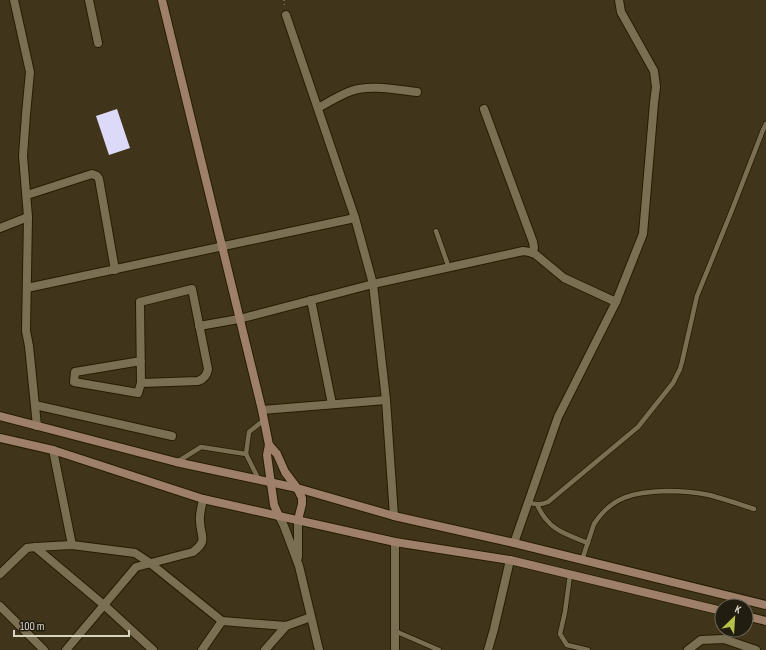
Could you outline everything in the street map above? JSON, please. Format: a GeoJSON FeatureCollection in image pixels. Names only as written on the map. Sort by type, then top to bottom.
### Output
{"type":"FeatureCollection","features":[{"type":"Feature","properties":{"kind":"main road"},"geometry":{"type":"LineString","coordinates":[[162,0],[262,410],[269,445],[267,455],[274,505],[279,516]]}},
{"type":"Feature","properties":{"kind":"main road"},"geometry":{"type":"LineString","coordinates":[[0,416],[176,462],[297,488],[394,516],[514,543],[766,605]]}},
{"type":"Feature","properties":{"kind":"main road"},"geometry":{"type":"LineString","coordinates":[[0,438],[53,450],[203,499],[395,542],[510,560],[714,609]]}},
{"type":"Feature","properties":{"kind":"main road"},"geometry":{"type":"LineString","coordinates":[[269,445],[302,498],[298,520]]}},
{"type":"Feature","properties":{"kind":"main road"},"geometry":{"type":"LineString","coordinates":[[754,618],[766,621]]}},
{"type":"Feature","properties":{"kind":"street"},"geometry":{"type":"LineString","coordinates":[[14,0],[30,72],[23,156],[28,217],[26,331],[29,346],[37,426]]}},
{"type":"Feature","properties":{"kind":"street"},"geometry":{"type":"LineString","coordinates":[[89,0],[98,43]]}},
{"type":"Feature","properties":{"kind":"street"},"geometry":{"type":"LineString","coordinates":[[514,543],[533,503],[558,417],[616,302],[643,234],[656,87],[654,71],[621,12],[619,0]]}},
{"type":"Feature","properties":{"kind":"street"},"geometry":{"type":"LineString","coordinates":[[286,15],[355,218],[373,284],[386,400],[394,516]]}},
{"type":"Feature","properties":{"kind":"street"},"geometry":{"type":"LineString","coordinates":[[318,108],[351,91],[362,88],[417,92]]}},
{"type":"Feature","properties":{"kind":"street"},"geometry":{"type":"LineString","coordinates":[[484,109],[533,242],[534,248],[532,253]]}},
{"type":"Feature","properties":{"kind":"street"},"geometry":{"type":"LineString","coordinates":[[27,195],[92,174],[97,176],[99,179],[115,270]]}},
{"type":"Feature","properties":{"kind":"street"},"geometry":{"type":"LineString","coordinates":[[0,228],[28,217]]}},
{"type":"Feature","properties":{"kind":"street"},"geometry":{"type":"LineString","coordinates":[[27,288],[355,218]]}},
{"type":"Feature","properties":{"kind":"street"},"geometry":{"type":"LineString","coordinates":[[199,326],[239,318],[373,284],[523,252],[532,253],[564,278],[616,302]]}},
{"type":"Feature","properties":{"kind":"street"},"geometry":{"type":"LineString","coordinates":[[140,361],[75,372],[74,382],[138,393],[141,383],[140,302],[192,289],[208,369],[204,378],[198,381],[141,383]]}},
{"type":"Feature","properties":{"kind":"street"},"geometry":{"type":"LineString","coordinates":[[311,300],[332,404]]}},
{"type":"Feature","properties":{"kind":"street"},"geometry":{"type":"LineString","coordinates":[[262,410],[386,400]]}},
{"type":"Feature","properties":{"kind":"street"},"geometry":{"type":"LineString","coordinates":[[35,405],[172,436]]}},
{"type":"Feature","properties":{"kind":"street"},"geometry":{"type":"LineString","coordinates":[[53,450],[72,545]]}},
{"type":"Feature","properties":{"kind":"street"},"geometry":{"type":"LineString","coordinates":[[66,650],[136,567],[193,552],[198,548],[203,538],[200,521],[203,499]]}},
{"type":"Feature","properties":{"kind":"street"},"geometry":{"type":"LineString","coordinates":[[279,516],[298,566],[319,650]]}},
{"type":"Feature","properties":{"kind":"street"},"geometry":{"type":"LineString","coordinates":[[298,520],[298,566]]}},
{"type":"Feature","properties":{"kind":"street"},"geometry":{"type":"LineString","coordinates":[[395,542],[395,650]]}},
{"type":"Feature","properties":{"kind":"street"},"geometry":{"type":"LineString","coordinates":[[0,574],[27,548],[72,545],[135,553],[222,621],[286,626],[311,617]]}},
{"type":"Feature","properties":{"kind":"street"},"geometry":{"type":"LineString","coordinates":[[35,547],[104,605],[153,650]]}},
{"type":"Feature","properties":{"kind":"street"},"geometry":{"type":"LineString","coordinates":[[488,650],[510,560]]}},
{"type":"Feature","properties":{"kind":"street"},"geometry":{"type":"LineString","coordinates":[[0,606],[44,650]]}},
{"type":"Feature","properties":{"kind":"street"},"geometry":{"type":"LineString","coordinates":[[202,650],[222,621]]}},
{"type":"Feature","properties":{"kind":"street"},"geometry":{"type":"LineString","coordinates":[[265,650],[286,626]]}},
{"type":"Feature","properties":{"kind":"street"},"geometry":{"type":"LineString","coordinates":[[688,650],[701,640],[724,639],[756,650]]}},
{"type":"Feature","properties":{"kind":"lane"},"geometry":{"type":"LineString","coordinates":[[533,503],[541,504],[548,502],[638,427],[673,383],[682,362],[697,296],[732,210],[762,130],[766,124]]}},
{"type":"Feature","properties":{"kind":"lane"},"geometry":{"type":"LineString","coordinates":[[436,231],[449,268]]}},
{"type":"Feature","properties":{"kind":"lane"},"geometry":{"type":"LineString","coordinates":[[259,480],[246,454],[249,432],[264,420]]}},
{"type":"Feature","properties":{"kind":"lane"},"geometry":{"type":"LineString","coordinates":[[176,462],[201,447],[246,454]]}},
{"type":"Feature","properties":{"kind":"lane"},"geometry":{"type":"LineString","coordinates":[[582,560],[594,524],[605,509],[611,504],[625,497],[640,493],[671,491],[697,493],[710,495],[754,509]]}},
{"type":"Feature","properties":{"kind":"lane"},"geometry":{"type":"LineString","coordinates":[[533,503],[545,520],[556,529],[588,543]]}},
{"type":"Feature","properties":{"kind":"lane"},"geometry":{"type":"LineString","coordinates":[[570,575],[565,612],[560,634],[567,645],[588,650]]}},
{"type":"Feature","properties":{"kind":"lane"},"geometry":{"type":"LineString","coordinates":[[395,631],[439,650]]}},
{"type":"Feature","properties":{"kind":"building"},"geometry":{"type":"Polygon","coordinates":[[[117,109],[130,148],[109,155],[96,116],[117,109]]]}}]}
